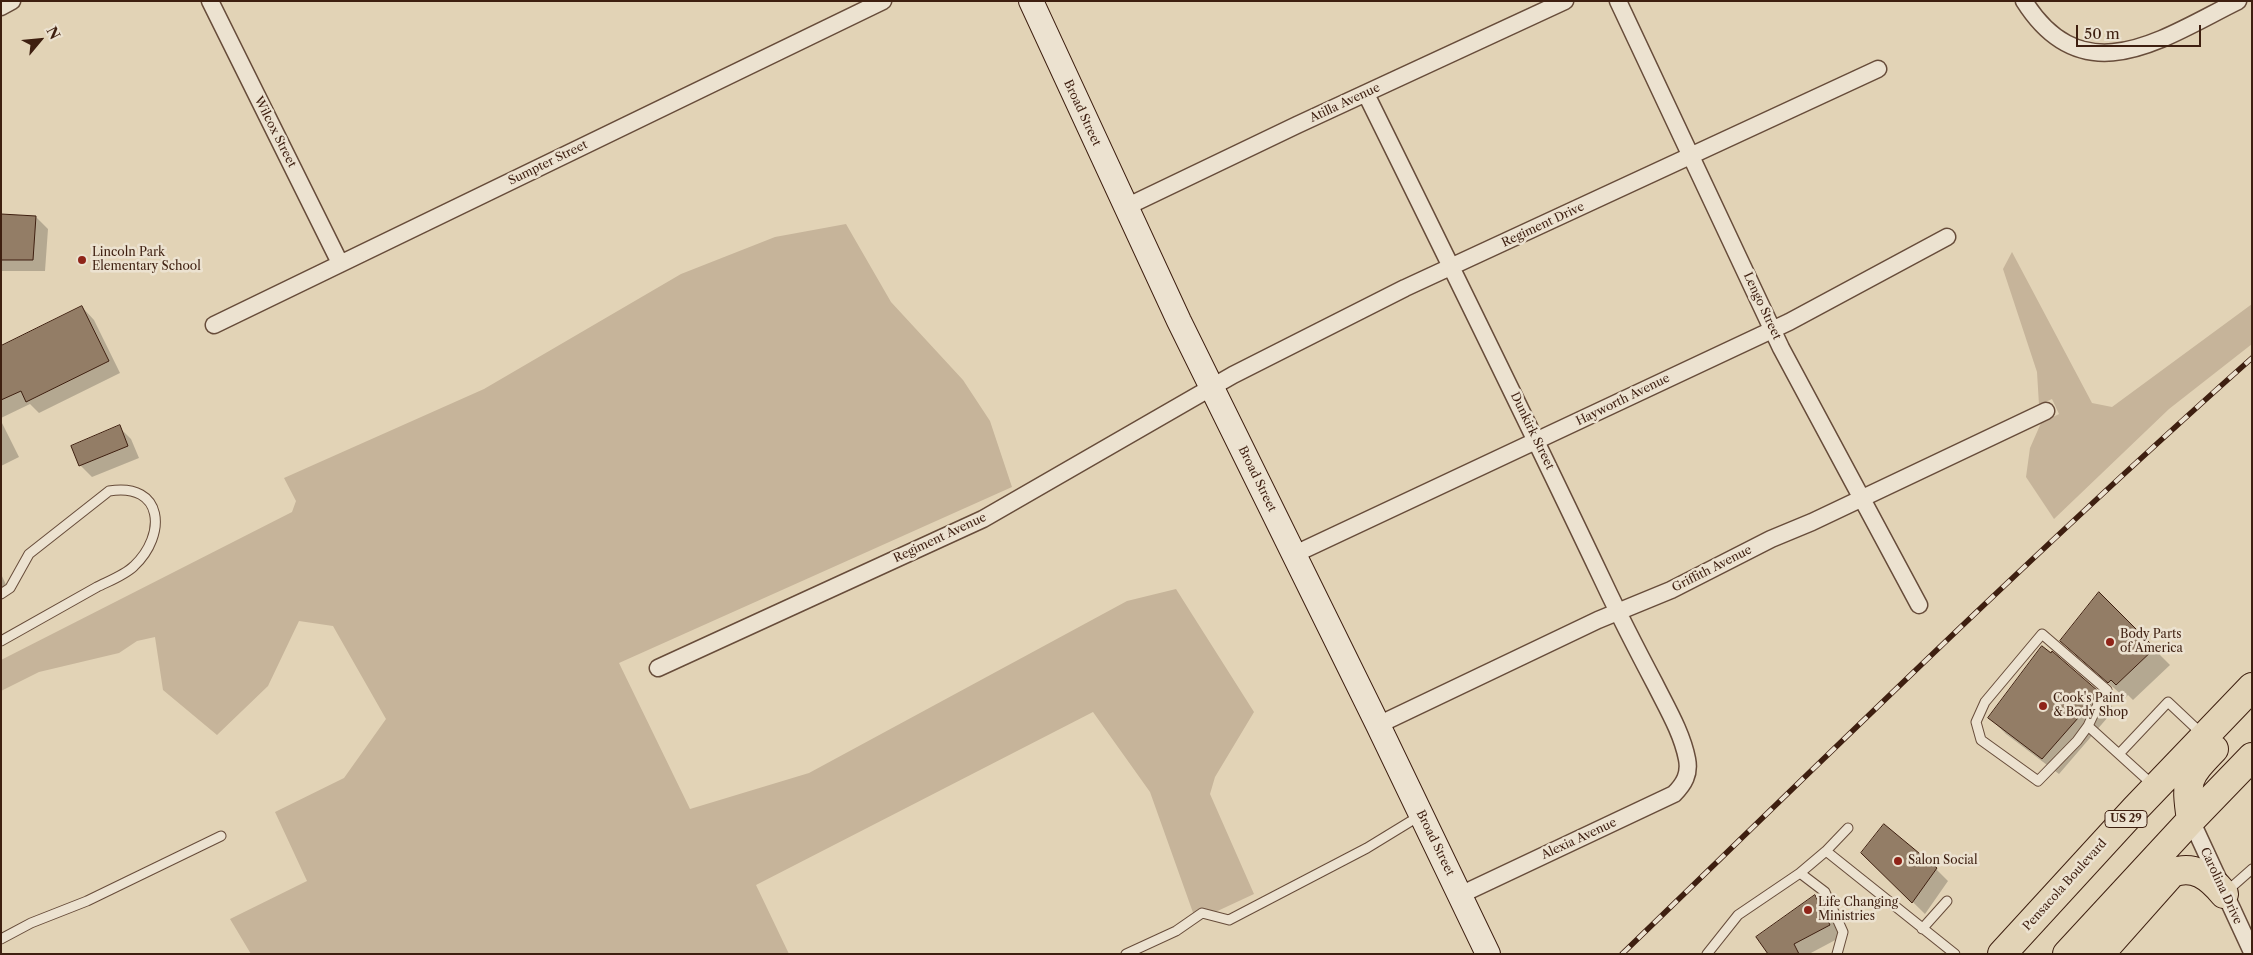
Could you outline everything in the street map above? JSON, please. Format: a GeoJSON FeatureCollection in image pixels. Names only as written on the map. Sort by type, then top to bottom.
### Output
{"type":"FeatureCollection","features":[{"type":"Feature","properties":{"kind":"highway","name":"Pensacola Boulevard"},"geometry":{"type":"LineString","coordinates":[[2002,954],[2156,787],[2252,687]]}},
{"type":"Feature","properties":{"kind":"highway"},"geometry":{"type":"LineString","coordinates":[[2191,820],[2187,790],[2195,769],[2252,710]]}},
{"type":"Feature","properties":{"kind":"highway"},"geometry":{"type":"LineString","coordinates":[[2104,941],[2191,820],[2246,767]]}},
{"type":"Feature","properties":{"kind":"highway"},"geometry":{"type":"LineString","coordinates":[[2068,954],[2104,941],[2172,873],[2181,870],[2196,871],[2211,878],[2224,894]]}},
{"type":"Feature","properties":{"kind":"street"},"geometry":{"type":"LineString","coordinates":[[1,7],[12,1]]}},
{"type":"Feature","properties":{"kind":"street","name":"Wilcox Street"},"geometry":{"type":"LineString","coordinates":[[210,1],[340,263]]}},
{"type":"Feature","properties":{"kind":"street","name":"Sumpter Street"},"geometry":{"type":"LineString","coordinates":[[214,325],[883,1]]}},
{"type":"Feature","properties":{"kind":"street","name":"Broad Street"},"geometry":{"type":"LineString","coordinates":[[1031,1],[1212,388],[1295,554],[1488,954]]}},
{"type":"Feature","properties":{"kind":"street","name":"Atilla Avenue"},"geometry":{"type":"LineString","coordinates":[[1126,207],[1565,1]]}},
{"type":"Feature","properties":{"kind":"street","name":"Lengo Street"},"geometry":{"type":"LineString","coordinates":[[1618,1],[1774,328],[1781,348],[1919,605]]}},
{"type":"Feature","properties":{"kind":"street"},"geometry":{"type":"LineString","coordinates":[[2024,1],[2033,15],[2057,38],[2082,50],[2101,54],[2119,53],[2141,48],[2238,1]]}},
{"type":"Feature","properties":{"kind":"street","name":"Regiment Drive"},"geometry":{"type":"LineString","coordinates":[[1212,388],[1233,375],[1405,288],[1452,268],[1690,155],[1878,69]]}},
{"type":"Feature","properties":{"kind":"street","name":"Dunkirk Street"},"geometry":{"type":"LineString","coordinates":[[1366,94],[1536,440],[1618,613],[1683,742],[1688,772]]}},
{"type":"Feature","properties":{"kind":"street","name":"Hayworth Avenue"},"geometry":{"type":"LineString","coordinates":[[1295,554],[1789,322],[1947,237]]}},
{"type":"Feature","properties":{"kind":"street","name":"Regiment Avenue"},"geometry":{"type":"LineString","coordinates":[[658,668],[983,519],[1212,388]]}},
{"type":"Feature","properties":{"kind":"street","name":"Griffith Avenue"},"geometry":{"type":"LineString","coordinates":[[1378,725],[1598,620],[1670,590],[1771,538],[1861,499],[2046,411]]}},
{"type":"Feature","properties":{"kind":"street","name":"Alexia Avenue"},"geometry":{"type":"LineString","coordinates":[[1460,896],[1674,794],[1683,784],[1688,772]]}},
{"type":"Feature","properties":{"kind":"street","name":"Carolina Drive"},"geometry":{"type":"LineString","coordinates":[[2191,820],[2252,952]]}},
{"type":"Feature","properties":{"kind":"lane"},"geometry":{"type":"LineString","coordinates":[[1,594],[10,588],[29,554],[108,490],[124,488],[145,496],[157,517],[154,539],[134,567],[1,641]]}},
{"type":"Feature","properties":{"kind":"lane"},"geometry":{"type":"LineString","coordinates":[[2042,634],[2107,690],[2101,698],[2088,726],[2077,741],[2038,781],[1981,740],[1976,722],[1985,702],[2042,634]]}},
{"type":"Feature","properties":{"kind":"lane"},"geometry":{"type":"LineString","coordinates":[[2119,754],[2168,702],[2204,736]]}},
{"type":"Feature","properties":{"kind":"lane"},"geometry":{"type":"LineString","coordinates":[[2088,726],[2156,787]]}},
{"type":"Feature","properties":{"kind":"lane"},"geometry":{"type":"LineString","coordinates":[[1126,954],[1176,931],[1202,913],[1228,920],[1367,848],[1422,815]]}},
{"type":"Feature","properties":{"kind":"lane"},"geometry":{"type":"LineString","coordinates":[[1707,954],[1738,915],[1800,873],[1848,828]]}},
{"type":"Feature","properties":{"kind":"lane"},"geometry":{"type":"LineString","coordinates":[[1,939],[31,922],[87,900],[221,836]]}},
{"type":"Feature","properties":{"kind":"lane"},"geometry":{"type":"LineString","coordinates":[[1826,850],[1956,954]]}},
{"type":"Feature","properties":{"kind":"lane"},"geometry":{"type":"LineString","coordinates":[[2224,894],[2251,872]]}},
{"type":"Feature","properties":{"kind":"lane"},"geometry":{"type":"LineString","coordinates":[[1800,873],[1825,892],[1843,932],[1837,954]]}},
{"type":"Feature","properties":{"kind":"lane"},"geometry":{"type":"LineString","coordinates":[[1922,928],[1947,902]]}},
{"type":"Feature","properties":{"kind":"shaded area"},"geometry":{"type":"Polygon","coordinates":[[[846,224],[891,302],[963,380],[990,421],[1012,487],[619,663],[690,809],[809,773],[1127,601],[1176,589],[1254,712],[1215,777],[1210,794],[1254,894],[1196,921],[1150,792],[1093,712],[756,885],[789,954],[251,954],[230,919],[307,881],[275,812],[344,778],[386,719],[333,626],[299,621],[268,686],[217,735],[163,690],[155,637],[137,641],[119,653],[39,672],[1,691],[1,660],[292,512],[296,501],[284,478],[484,389],[681,274],[775,237],[846,224]]]}},
{"type":"Feature","properties":{"kind":"shaded area"},"geometry":{"type":"Polygon","coordinates":[[[2012,252],[2092,403],[2112,407],[2252,304],[2252,344],[2169,409],[2054,519],[2026,477],[2030,448],[2041,423],[2059,414],[2052,399],[2039,405],[2037,372],[2003,269],[2012,252]]]}},
{"type":"Feature","properties":{"kind":"building"},"geometry":{"type":"Polygon","coordinates":[[[1,214],[36,216],[33,260],[1,260],[1,214]]]}},
{"type":"Feature","properties":{"kind":"building"},"geometry":{"type":"Polygon","coordinates":[[[82,306],[109,361],[26,402],[21,391],[1,400],[1,346],[82,306]]]}},
{"type":"Feature","properties":{"kind":"building"},"geometry":{"type":"Polygon","coordinates":[[[120,425],[128,446],[79,466],[71,446],[120,425]]]}},
{"type":"Feature","properties":{"kind":"building","name":"Body Parts of America"},"geometry":{"type":"Polygon","coordinates":[[[2099,592],[2155,648],[2116,685],[2111,680],[2108,683],[2060,641],[2099,592]]]}},
{"type":"Feature","properties":{"kind":"building","name":"Cook's Paint & Body Shop"},"geometry":{"type":"Polygon","coordinates":[[[2042,646],[2051,653],[2052,651],[2098,691],[2093,701],[2042,759],[1988,718],[2042,646]]]}},
{"type":"Feature","properties":{"kind":"building","name":"Salon Social"},"geometry":{"type":"Polygon","coordinates":[[[1884,824],[1937,868],[1912,903],[1861,853],[1884,824]]]}},
{"type":"Feature","properties":{"kind":"building","name":"Life Changing Ministries"},"geometry":{"type":"Polygon","coordinates":[[[1815,895],[1830,925],[1794,944],[1799,954],[1768,954],[1756,937],[1815,895]]]}},
{"type":"Feature","properties":{"kind":"railway"},"geometry":{"type":"LineString","coordinates":[[1622,954],[2013,578],[2171,430],[2252,358]]}},
{"type":"Feature","properties":{"kind":"place","name":"Lincoln Park Elementary School"},"geometry":{"type":"Point","coordinates":[82,260]}},
{"type":"Feature","properties":{"kind":"place","name":"Body Parts of America"},"geometry":{"type":"Point","coordinates":[2110,642]}},
{"type":"Feature","properties":{"kind":"place","name":"Cook's Paint & Body Shop"},"geometry":{"type":"Point","coordinates":[2043,706]}},
{"type":"Feature","properties":{"kind":"place","name":"Salon Social"},"geometry":{"type":"Point","coordinates":[1898,861]}},
{"type":"Feature","properties":{"kind":"place","name":"Life Changing Ministries"},"geometry":{"type":"Point","coordinates":[1808,910]}}]}
